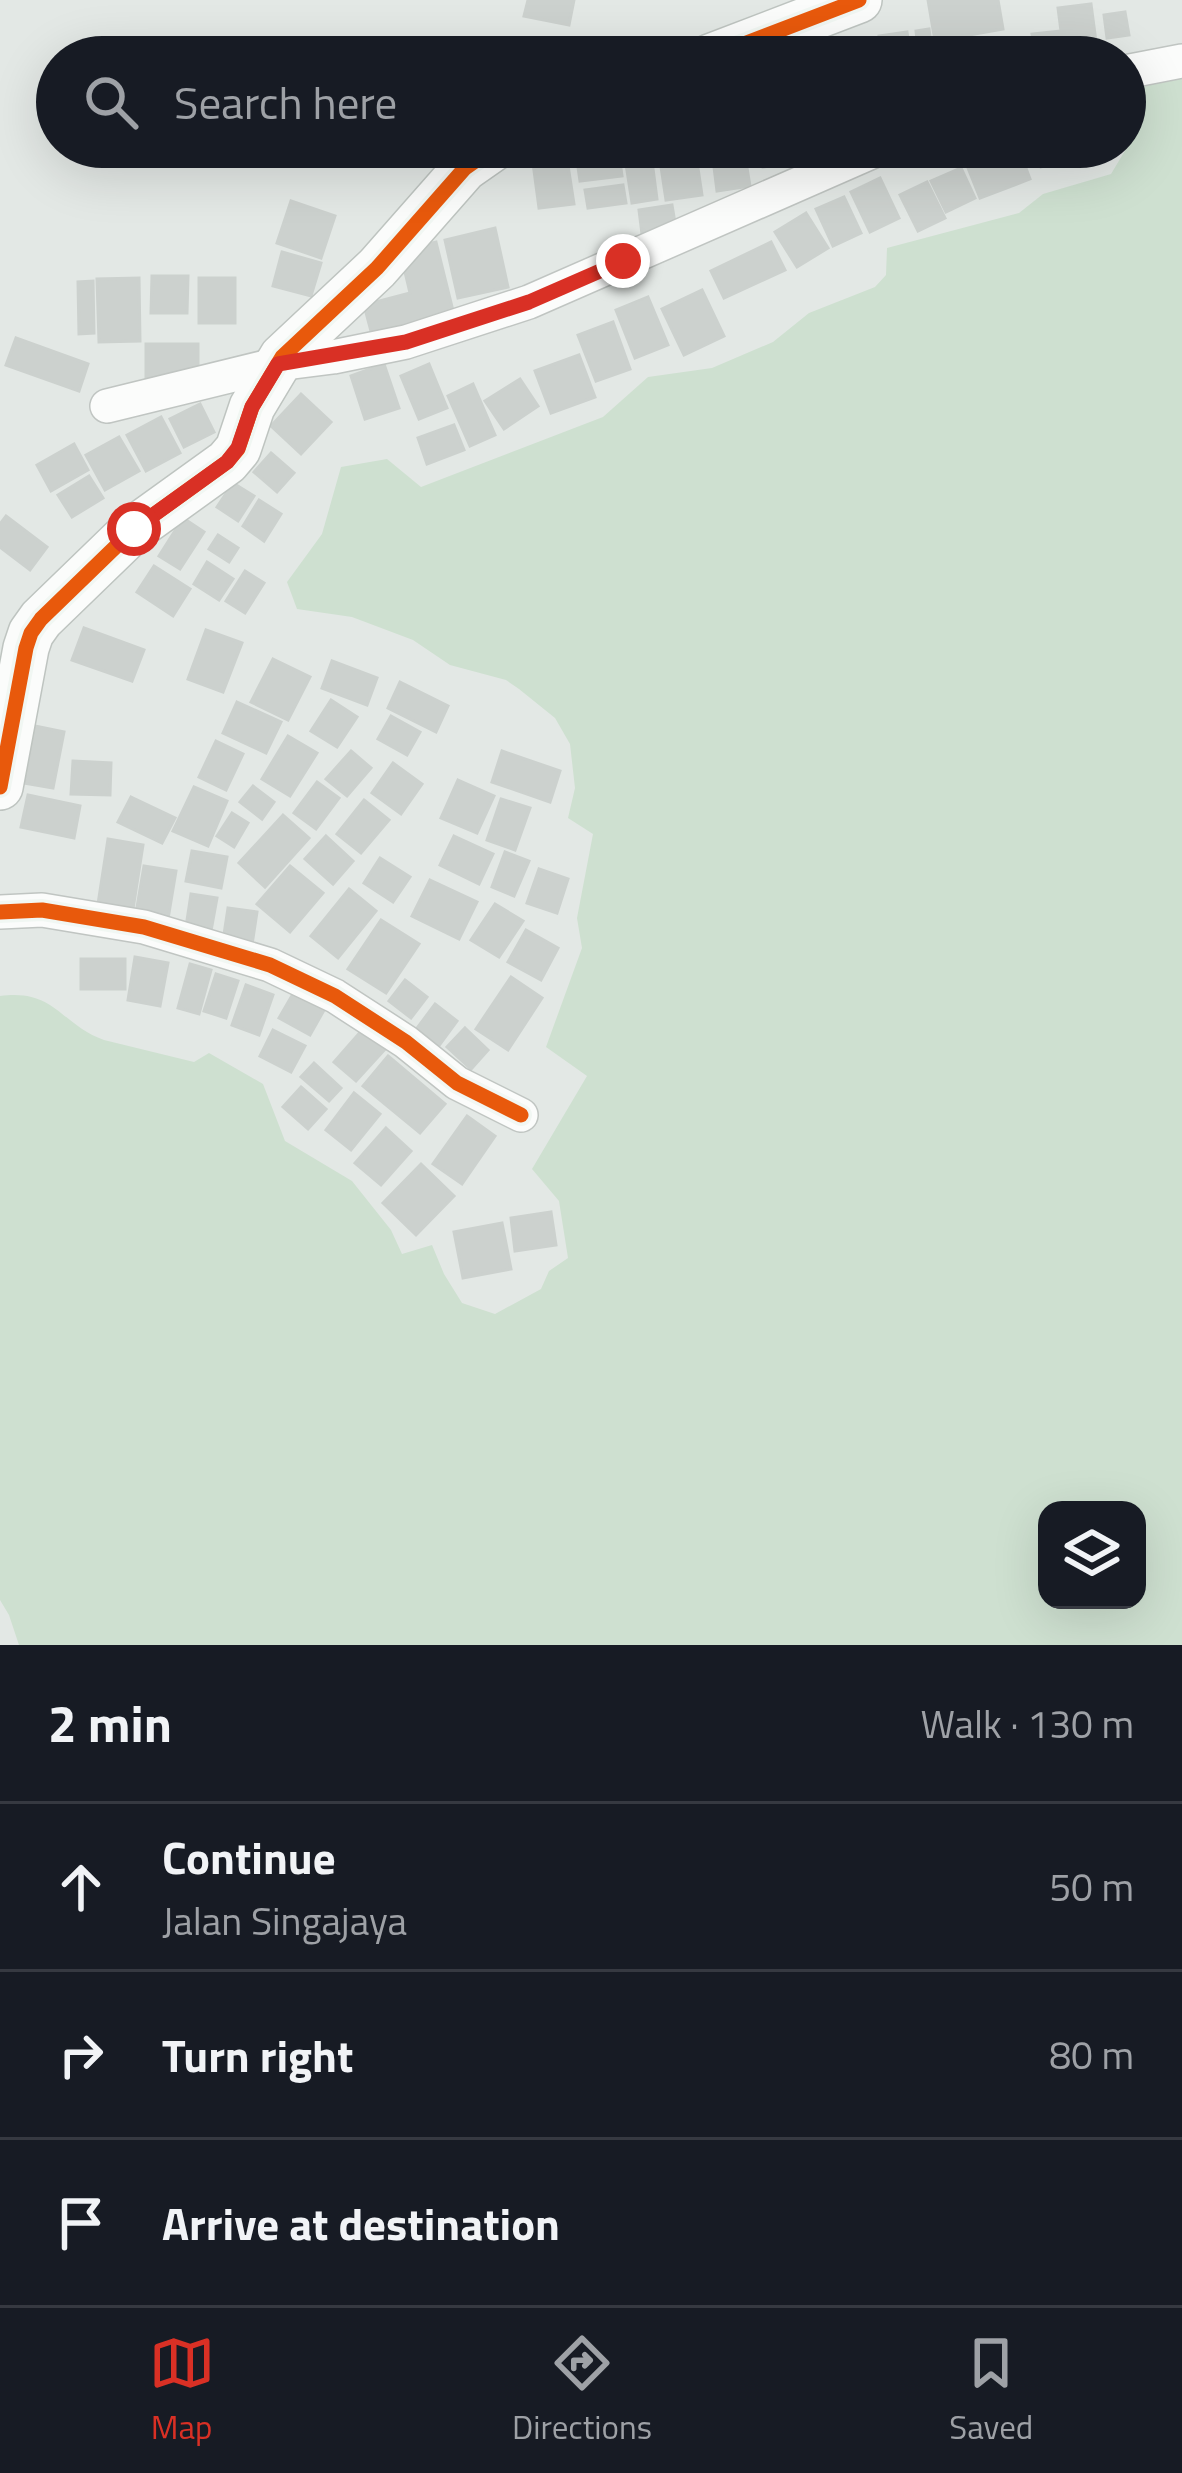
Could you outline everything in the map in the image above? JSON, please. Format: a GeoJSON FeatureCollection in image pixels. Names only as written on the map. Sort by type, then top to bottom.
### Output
{"type":"FeatureCollection","features":[{"type":"Feature","properties":{"kind":"street"},"geometry":{"type":"LineString","coordinates":[[765,36],[859,0]]}},
{"type":"Feature","properties":{"kind":"street"},"geometry":{"type":"LineString","coordinates":[[1146,68],[1182,61]]}},
{"type":"Feature","properties":{"kind":"street"},"geometry":{"type":"LineString","coordinates":[[0,787],[31,633],[41,619],[134,529],[227,462],[282,357],[377,268],[465,168]]}},
{"type":"Feature","properties":{"kind":"street"},"geometry":{"type":"LineString","coordinates":[[107,406],[278,364],[406,342],[529,302],[835,168]]}},
{"type":"Feature","properties":{"kind":"street"},"geometry":{"type":"LineString","coordinates":[[0,912],[42,910],[144,927],[270,965],[335,996],[406,1042],[457,1083],[521,1115]]}},
{"type":"Feature","properties":{"kind":"green space"},"geometry":{"type":"Polygon","coordinates":[[[1182,75],[1182,1645],[19,1645],[0,1600],[0,996],[46,1002],[104,1040],[194,1062],[209,1053],[263,1084],[285,1141],[352,1181],[391,1230],[402,1254],[432,1245],[462,1303],[495,1314],[541,1289],[549,1271],[568,1258],[559,1201],[532,1169],[587,1076],[546,1047],[582,948],[577,918],[593,834],[568,818],[575,788],[570,744],[555,718],[506,680],[450,665],[413,640],[352,617],[297,609],[287,582],[322,534],[341,467],[387,459],[421,487],[603,417],[648,377],[712,368],[773,342],[809,313],[875,287],[886,275],[887,248],[1019,213],[1043,194],[1111,174],[1115,168],[1146,168],[1146,86],[1182,75]]]}},
{"type":"Feature","properties":{"kind":"building"},"geometry":{"type":"Polygon","coordinates":[[[528,0],[574,0],[569,25],[524,16],[528,0]]]}},
{"type":"Feature","properties":{"kind":"building"},"geometry":{"type":"Polygon","coordinates":[[[928,0],[998,0],[1003,29],[934,36],[928,0]]]}},
{"type":"Feature","properties":{"kind":"building"},"geometry":{"type":"Polygon","coordinates":[[[1091,4],[1095,36],[1032,36],[1061,31],[1058,8],[1091,4]]]}},
{"type":"Feature","properties":{"kind":"building"},"geometry":{"type":"Polygon","coordinates":[[[1125,12],[1129,35],[1107,36],[1104,15],[1125,12]]]}},
{"type":"Feature","properties":{"kind":"building"},"geometry":{"type":"Polygon","coordinates":[[[534,168],[568,168],[574,204],[539,208],[534,168]]]}},
{"type":"Feature","properties":{"kind":"building"},"geometry":{"type":"Polygon","coordinates":[[[578,168],[621,168],[622,176],[580,181],[578,168]]]}},
{"type":"Feature","properties":{"kind":"building"},"geometry":{"type":"Polygon","coordinates":[[[627,168],[653,168],[657,199],[632,203],[627,168]]]}},
{"type":"Feature","properties":{"kind":"building"},"geometry":{"type":"Polygon","coordinates":[[[661,168],[698,168],[702,195],[666,200],[661,168]]]}},
{"type":"Feature","properties":{"kind":"building"},"geometry":{"type":"Polygon","coordinates":[[[714,168],[747,168],[750,186],[717,191],[714,168]]]}},
{"type":"Feature","properties":{"kind":"building"},"geometry":{"type":"Polygon","coordinates":[[[961,168],[975,198],[946,212],[931,181],[961,168]]]}},
{"type":"Feature","properties":{"kind":"building"},"geometry":{"type":"Polygon","coordinates":[[[968,168],[1026,168],[1030,179],[980,198],[968,168]]]}},
{"type":"Feature","properties":{"kind":"building"},"geometry":{"type":"Polygon","coordinates":[[[880,178],[899,218],[870,232],[851,192],[880,178]]]}},
{"type":"Feature","properties":{"kind":"building"},"geometry":{"type":"Polygon","coordinates":[[[927,182],[945,218],[918,231],[900,195],[927,182]]]}},
{"type":"Feature","properties":{"kind":"building"},"geometry":{"type":"Polygon","coordinates":[[[623,185],[626,203],[588,208],[585,190],[623,185]]]}},
{"type":"Feature","properties":{"kind":"building"},"geometry":{"type":"Polygon","coordinates":[[[844,197],[861,233],[833,246],[816,209],[844,197]]]}},
{"type":"Feature","properties":{"kind":"building"},"geometry":{"type":"Polygon","coordinates":[[[291,201],[335,216],[321,258],[277,243],[291,201]]]}},
{"type":"Feature","properties":{"kind":"building"},"geometry":{"type":"Polygon","coordinates":[[[672,205],[676,229],[642,234],[639,210],[672,205]]]}},
{"type":"Feature","properties":{"kind":"building"},"geometry":{"type":"Polygon","coordinates":[[[806,213],[828,248],[797,267],[775,232],[806,213]]]}},
{"type":"Feature","properties":{"kind":"building"},"geometry":{"type":"Polygon","coordinates":[[[495,228],[508,287],[458,298],[445,240],[495,228]]]}},
{"type":"Feature","properties":{"kind":"building"},"geometry":{"type":"Polygon","coordinates":[[[436,242],[454,315],[372,335],[364,305],[410,293],[400,251],[436,242]]]}},
{"type":"Feature","properties":{"kind":"building"},"geometry":{"type":"Polygon","coordinates":[[[771,242],[785,270],[724,298],[711,271],[771,242]]]}},
{"type":"Feature","properties":{"kind":"building"},"geometry":{"type":"Polygon","coordinates":[[[282,252],[321,263],[311,296],[273,286],[282,252]]]}},
{"type":"Feature","properties":{"kind":"building"},"geometry":{"type":"Polygon","coordinates":[[[152,276],[188,276],[187,313],[151,313],[152,276]]]}},
{"type":"Feature","properties":{"kind":"building"},"geometry":{"type":"Polygon","coordinates":[[[139,278],[140,341],[99,342],[97,279],[139,278]]]}},
{"type":"Feature","properties":{"kind":"building"},"geometry":{"type":"Polygon","coordinates":[[[199,278],[235,278],[235,323],[199,323],[199,278]]]}},
{"type":"Feature","properties":{"kind":"building"},"geometry":{"type":"Polygon","coordinates":[[[93,281],[94,333],[79,334],[78,282],[93,281]]]}},
{"type":"Feature","properties":{"kind":"building"},"geometry":{"type":"Polygon","coordinates":[[[702,290],[724,336],[684,355],[662,309],[702,290]]]}},
{"type":"Feature","properties":{"kind":"building"},"geometry":{"type":"Polygon","coordinates":[[[648,297],[668,345],[635,358],[616,310],[648,297]]]}},
{"type":"Feature","properties":{"kind":"building"},"geometry":{"type":"Polygon","coordinates":[[[613,322],[630,369],[596,381],[578,335],[613,322]]]}},
{"type":"Feature","properties":{"kind":"building"},"geometry":{"type":"Polygon","coordinates":[[[16,338],[88,364],[79,391],[6,365],[16,338]]]}},
{"type":"Feature","properties":{"kind":"building"},"geometry":{"type":"Polygon","coordinates":[[[146,344],[198,344],[198,380],[146,380],[146,344]]]}},
{"type":"Feature","properties":{"kind":"building"},"geometry":{"type":"Polygon","coordinates":[[[579,355],[595,397],[551,413],[535,371],[579,355]]]}},
{"type":"Feature","properties":{"kind":"building"},"geometry":{"type":"Polygon","coordinates":[[[384,364],[399,408],[365,419],[351,376],[384,364]]]}},
{"type":"Feature","properties":{"kind":"building"},"geometry":{"type":"Polygon","coordinates":[[[429,364],[447,408],[419,419],[401,376],[429,364]]]}},
{"type":"Feature","properties":{"kind":"building"},"geometry":{"type":"Polygon","coordinates":[[[520,379],[538,406],[504,429],[485,401],[520,379]]]}},
{"type":"Feature","properties":{"kind":"building"},"geometry":{"type":"Polygon","coordinates":[[[473,384],[495,435],[470,446],[448,396],[473,384]]]}},
{"type":"Feature","properties":{"kind":"building"},"geometry":{"type":"Polygon","coordinates":[[[301,394],[331,422],[301,454],[271,426],[301,394]]]}},
{"type":"Feature","properties":{"kind":"building"},"geometry":{"type":"Polygon","coordinates":[[[200,404],[214,432],[184,447],[170,419],[200,404]]]}},
{"type":"Feature","properties":{"kind":"building"},"geometry":{"type":"Polygon","coordinates":[[[161,417],[180,453],[146,471],[127,435],[161,417]]]}},
{"type":"Feature","properties":{"kind":"building"},"geometry":{"type":"Polygon","coordinates":[[[454,425],[464,450],[427,464],[418,438],[454,425]]]}},
{"type":"Feature","properties":{"kind":"building"},"geometry":{"type":"Polygon","coordinates":[[[119,437],[139,471],[105,490],[86,455],[119,437]]]}},
{"type":"Feature","properties":{"kind":"building"},"geometry":{"type":"Polygon","coordinates":[[[74,444],[88,470],[51,491],[37,465],[74,444]]]}},
{"type":"Feature","properties":{"kind":"building"},"geometry":{"type":"Polygon","coordinates":[[[271,453],[294,473],[277,492],[254,472],[271,453]]]}},
{"type":"Feature","properties":{"kind":"building"},"geometry":{"type":"Polygon","coordinates":[[[89,476],[103,498],[72,517],[58,495],[89,476]]]}},
{"type":"Feature","properties":{"kind":"building"},"geometry":{"type":"Polygon","coordinates":[[[233,483],[254,496],[238,521],[217,507],[233,483]]]}},
{"type":"Feature","properties":{"kind":"building"},"geometry":{"type":"Polygon","coordinates":[[[259,500],[281,514],[264,541],[243,526],[259,500]]]}},
{"type":"Feature","properties":{"kind":"building"},"geometry":{"type":"Polygon","coordinates":[[[6,516],[47,547],[30,570],[0,547],[0,524],[6,516]]]}},
{"type":"Feature","properties":{"kind":"building"},"geometry":{"type":"Polygon","coordinates":[[[183,518],[204,532],[180,569],[159,556],[183,518]]]}},
{"type":"Feature","properties":{"kind":"building"},"geometry":{"type":"Polygon","coordinates":[[[218,535],[238,548],[229,562],[209,549],[218,535]]]}},
{"type":"Feature","properties":{"kind":"building"},"geometry":{"type":"Polygon","coordinates":[[[207,562],[233,579],[219,600],[194,584],[207,562]]]}},
{"type":"Feature","properties":{"kind":"building"},"geometry":{"type":"Polygon","coordinates":[[[154,566],[190,589],[173,616],[137,592],[154,566]]]}},
{"type":"Feature","properties":{"kind":"building"},"geometry":{"type":"Polygon","coordinates":[[[245,571],[264,583],[245,613],[226,601],[245,571]]]}},
{"type":"Feature","properties":{"kind":"building"},"geometry":{"type":"Polygon","coordinates":[[[84,628],[144,650],[132,681],[72,660],[84,628]]]}},
{"type":"Feature","properties":{"kind":"building"},"geometry":{"type":"Polygon","coordinates":[[[206,630],[242,643],[223,692],[188,679],[206,630]]]}},
{"type":"Feature","properties":{"kind":"building"},"geometry":{"type":"Polygon","coordinates":[[[273,659],[310,677],[288,720],[251,702],[273,659]]]}},
{"type":"Feature","properties":{"kind":"building"},"geometry":{"type":"Polygon","coordinates":[[[332,661],[377,678],[367,705],[322,688],[332,661]]]}},
{"type":"Feature","properties":{"kind":"building"},"geometry":{"type":"Polygon","coordinates":[[[400,682],[448,706],[436,732],[388,708],[400,682]]]}},
{"type":"Feature","properties":{"kind":"building"},"geometry":{"type":"Polygon","coordinates":[[[331,700],[357,717],[337,747],[311,731],[331,700]]]}},
{"type":"Feature","properties":{"kind":"building"},"geometry":{"type":"Polygon","coordinates":[[[237,702],[281,722],[266,753],[223,733],[237,702]]]}},
{"type":"Feature","properties":{"kind":"building"},"geometry":{"type":"Polygon","coordinates":[[[391,716],[420,732],[407,755],[378,739],[391,716]]]}},
{"type":"Feature","properties":{"kind":"building"},"geometry":{"type":"Polygon","coordinates":[[[35,726],[64,732],[53,788],[24,783],[35,726]]]}},
{"type":"Feature","properties":{"kind":"building"},"geometry":{"type":"Polygon","coordinates":[[[288,736],[317,753],[290,796],[262,779],[288,736]]]}},
{"type":"Feature","properties":{"kind":"building"},"geometry":{"type":"Polygon","coordinates":[[[216,741],[243,754],[226,790],[199,777],[216,741]]]}},
{"type":"Feature","properties":{"kind":"building"},"geometry":{"type":"Polygon","coordinates":[[[351,751],[371,768],[347,796],[326,779],[351,751]]]}},
{"type":"Feature","properties":{"kind":"building"},"geometry":{"type":"Polygon","coordinates":[[[502,751],[560,771],[550,802],[492,782],[502,751]]]}},
{"type":"Feature","properties":{"kind":"building"},"geometry":{"type":"Polygon","coordinates":[[[73,761],[111,763],[110,795],[71,794],[73,761]]]}},
{"type":"Feature","properties":{"kind":"building"},"geometry":{"type":"Polygon","coordinates":[[[393,763],[422,784],[401,814],[372,793],[393,763]]]}},
{"type":"Feature","properties":{"kind":"building"},"geometry":{"type":"Polygon","coordinates":[[[458,780],[494,796],[477,833],[441,818],[458,780]]]}},
{"type":"Feature","properties":{"kind":"building"},"geometry":{"type":"Polygon","coordinates":[[[317,782],[339,798],[316,829],[294,813],[317,782]]]}},
{"type":"Feature","properties":{"kind":"building"},"geometry":{"type":"Polygon","coordinates":[[[253,786],[274,802],[262,819],[240,802],[253,786]]]}},
{"type":"Feature","properties":{"kind":"building"},"geometry":{"type":"Polygon","coordinates":[[[194,787],[227,801],[208,846],[173,831],[194,787]]]}},
{"type":"Feature","properties":{"kind":"building"},"geometry":{"type":"Polygon","coordinates":[[[28,795],[80,806],[74,838],[21,827],[28,795]]]}},
{"type":"Feature","properties":{"kind":"building"},"geometry":{"type":"Polygon","coordinates":[[[131,797],[175,818],[162,843],[118,822],[131,797]]]}},
{"type":"Feature","properties":{"kind":"building"},"geometry":{"type":"Polygon","coordinates":[[[501,799],[530,808],[515,850],[487,840],[501,799]]]}},
{"type":"Feature","properties":{"kind":"building"},"geometry":{"type":"Polygon","coordinates":[[[364,800],[389,820],[361,853],[337,834],[364,800]]]}},
{"type":"Feature","properties":{"kind":"building"},"geometry":{"type":"Polygon","coordinates":[[[232,813],[248,823],[234,847],[217,836],[232,813]]]}},
{"type":"Feature","properties":{"kind":"building"},"geometry":{"type":"Polygon","coordinates":[[[283,815],[309,838],[265,887],[239,863],[283,815]]]}},
{"type":"Feature","properties":{"kind":"building"},"geometry":{"type":"Polygon","coordinates":[[[326,836],[353,861],[333,884],[305,859],[326,836]]]}},
{"type":"Feature","properties":{"kind":"building"},"geometry":{"type":"Polygon","coordinates":[[[454,836],[493,854],[479,884],[440,865],[454,836]]]}},
{"type":"Feature","properties":{"kind":"building"},"geometry":{"type":"Polygon","coordinates":[[[108,839],[143,845],[133,909],[98,904],[108,839]]]}},
{"type":"Feature","properties":{"kind":"building"},"geometry":{"type":"Polygon","coordinates":[[[192,851],[227,857],[221,888],[186,881],[192,851]]]}},
{"type":"Feature","properties":{"kind":"building"},"geometry":{"type":"Polygon","coordinates":[[[505,852],[529,861],[514,896],[492,887],[505,852]]]}},
{"type":"Feature","properties":{"kind":"building"},"geometry":{"type":"Polygon","coordinates":[[[380,858],[410,877],[393,902],[364,883],[380,858]]]}},
{"type":"Feature","properties":{"kind":"building"},"geometry":{"type":"Polygon","coordinates":[[[144,866],[176,871],[167,925],[135,919],[144,866]]]}},
{"type":"Feature","properties":{"kind":"building"},"geometry":{"type":"Polygon","coordinates":[[[290,866],[323,893],[290,932],[257,904],[290,866]]]}},
{"type":"Feature","properties":{"kind":"building"},"geometry":{"type":"Polygon","coordinates":[[[539,869],[568,879],[557,913],[527,903],[539,869]]]}},
{"type":"Feature","properties":{"kind":"building"},"geometry":{"type":"Polygon","coordinates":[[[430,880],[477,902],[459,939],[412,916],[430,880]]]}},
{"type":"Feature","properties":{"kind":"building"},"geometry":{"type":"Polygon","coordinates":[[[349,889],[376,911],[338,958],[311,936],[349,889]]]}},
{"type":"Feature","properties":{"kind":"building"},"geometry":{"type":"Polygon","coordinates":[[[191,894],[217,898],[211,931],[186,927],[191,894]]]}},
{"type":"Feature","properties":{"kind":"building"},"geometry":{"type":"Polygon","coordinates":[[[495,904],[523,921],[499,957],[471,940],[495,904]]]}},
{"type":"Feature","properties":{"kind":"building"},"geometry":{"type":"Polygon","coordinates":[[[228,908],[257,912],[252,945],[223,941],[228,908]]]}},
{"type":"Feature","properties":{"kind":"building"},"geometry":{"type":"Polygon","coordinates":[[[381,920],[419,944],[386,993],[348,969],[381,920]]]}},
{"type":"Feature","properties":{"kind":"building"},"geometry":{"type":"Polygon","coordinates":[[[526,930],[558,948],[541,980],[508,962],[526,930]]]}},
{"type":"Feature","properties":{"kind":"building"},"geometry":{"type":"Polygon","coordinates":[[[135,957],[168,963],[160,1006],[128,1000],[135,957]]]}},
{"type":"Feature","properties":{"kind":"building"},"geometry":{"type":"Polygon","coordinates":[[[81,959],[125,959],[125,989],[81,989],[81,959]]]}},
{"type":"Feature","properties":{"kind":"building"},"geometry":{"type":"Polygon","coordinates":[[[190,964],[211,970],[199,1014],[178,1008],[190,964]]]}},
{"type":"Feature","properties":{"kind":"building"},"geometry":{"type":"Polygon","coordinates":[[[216,974],[238,981],[226,1018],[204,1011],[216,974]]]}},
{"type":"Feature","properties":{"kind":"building"},"geometry":{"type":"Polygon","coordinates":[[[511,977],[542,998],[508,1050],[476,1029],[511,977]]]}},
{"type":"Feature","properties":{"kind":"building"},"geometry":{"type":"Polygon","coordinates":[[[405,980],[427,997],[411,1018],[389,1001],[405,980]]]}},
{"type":"Feature","properties":{"kind":"building"},"geometry":{"type":"Polygon","coordinates":[[[246,985],[273,995],[259,1035],[232,1025],[246,985]]]}},
{"type":"Feature","properties":{"kind":"building"},"geometry":{"type":"Polygon","coordinates":[[[297,987],[328,1003],[310,1035],[279,1018],[297,987]]]}},
{"type":"Feature","properties":{"kind":"building"},"geometry":{"type":"Polygon","coordinates":[[[435,1004],[457,1021],[438,1047],[415,1031],[435,1004]]]}},
{"type":"Feature","properties":{"kind":"building"},"geometry":{"type":"Polygon","coordinates":[[[364,1028],[386,1048],[356,1081],[334,1062],[364,1028]]]}},
{"type":"Feature","properties":{"kind":"building"},"geometry":{"type":"Polygon","coordinates":[[[465,1028],[488,1050],[471,1069],[447,1047],[465,1028]]]}},
{"type":"Feature","properties":{"kind":"building"},"geometry":{"type":"Polygon","coordinates":[[[273,1030],[305,1046],[291,1072],[260,1056],[273,1030]]]}},
{"type":"Feature","properties":{"kind":"building"},"geometry":{"type":"Polygon","coordinates":[[[388,1056],[445,1104],[420,1133],[363,1086],[388,1056]]]}},
{"type":"Feature","properties":{"kind":"building"},"geometry":{"type":"Polygon","coordinates":[[[314,1063],[341,1088],[329,1101],[301,1077],[314,1063]]]}},
{"type":"Feature","properties":{"kind":"building"},"geometry":{"type":"Polygon","coordinates":[[[301,1087],[326,1109],[308,1129],[283,1107],[301,1087]]]}},
{"type":"Feature","properties":{"kind":"building"},"geometry":{"type":"Polygon","coordinates":[[[354,1093],[380,1114],[351,1150],[326,1130],[354,1093]]]}},
{"type":"Feature","properties":{"kind":"building"},"geometry":{"type":"Polygon","coordinates":[[[467,1116],[495,1136],[462,1184],[433,1164],[467,1116]]]}},
{"type":"Feature","properties":{"kind":"building"},"geometry":{"type":"Polygon","coordinates":[[[386,1128],[411,1151],[381,1185],[355,1163],[386,1128]]]}},
{"type":"Feature","properties":{"kind":"building"},"geometry":{"type":"Polygon","coordinates":[[[421,1164],[454,1196],[416,1235],[383,1203],[421,1164]]]}},
{"type":"Feature","properties":{"kind":"building"},"geometry":{"type":"Polygon","coordinates":[[[551,1212],[556,1245],[515,1251],[511,1218],[551,1212]]]}},
{"type":"Feature","properties":{"kind":"building"},"geometry":{"type":"Polygon","coordinates":[[[502,1223],[511,1269],[463,1278],[454,1232],[502,1223]]]}},
{"type":"Feature","properties":{"kind":"cycle path"},"geometry":{"type":"LineString","coordinates":[[765,36],[859,0]]}},
{"type":"Feature","properties":{"kind":"cycle path"},"geometry":{"type":"LineString","coordinates":[[0,787],[26,648],[41,619],[134,529],[227,462],[238,449],[252,407],[282,357],[377,268],[465,168]]}},
{"type":"Feature","properties":{"kind":"cycle path"},"geometry":{"type":"LineString","coordinates":[[0,912],[42,910],[144,927],[270,965],[335,996],[406,1042],[457,1083],[521,1115]]}},
{"type":"Feature","properties":{"kind":"route"},"geometry":{"type":"LineString","coordinates":[[134,529],[227,462],[278,364],[406,342],[529,302],[623,261]]}}]}
